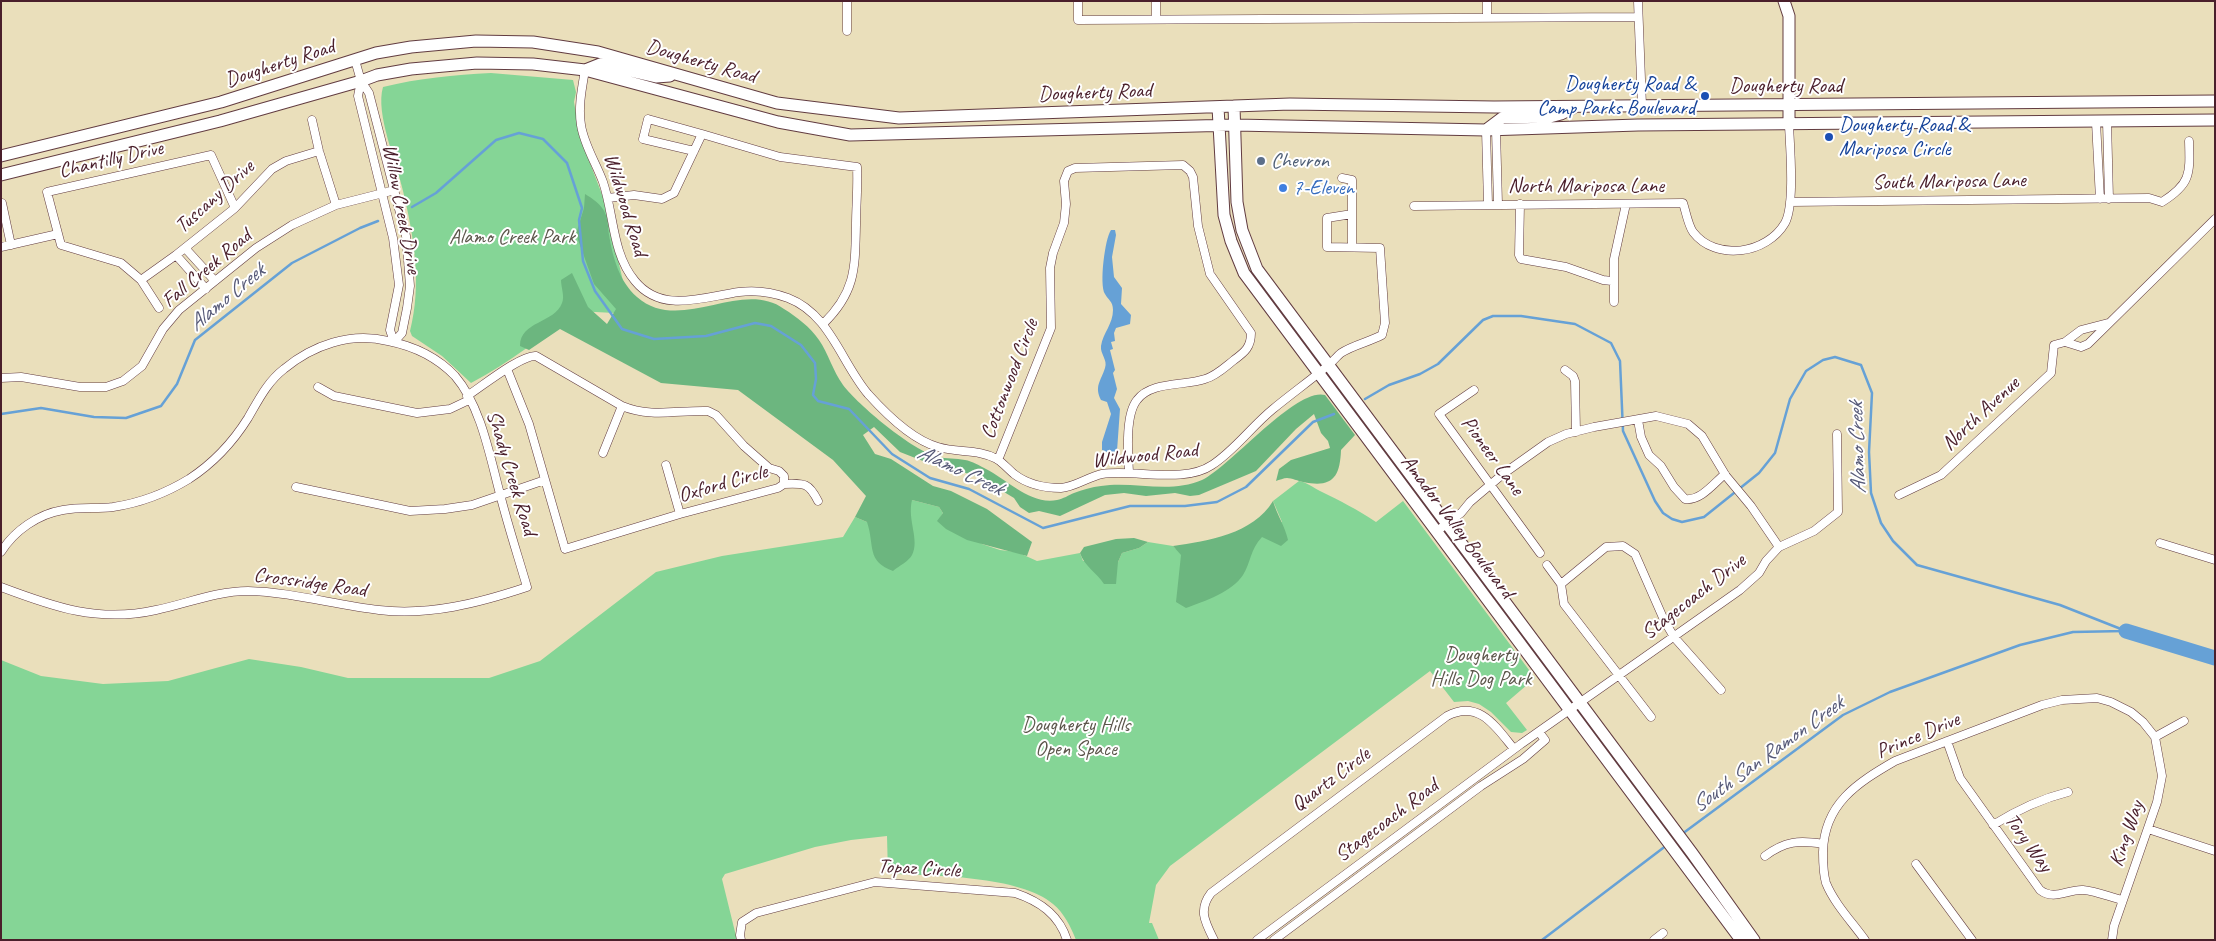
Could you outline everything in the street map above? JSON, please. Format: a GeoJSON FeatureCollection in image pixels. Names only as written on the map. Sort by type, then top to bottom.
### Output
{"type":"FeatureCollection","features":[{"type":"Feature","properties":{"kind":"main road"},"geometry":{"type":"LineString","coordinates":[[1784,1],[1789,16],[1789,125]]}},
{"type":"Feature","properties":{"kind":"main road","name":"Dougherty Road"},"geometry":{"type":"LineString","coordinates":[[1,156],[221,102],[376,52],[476,41],[533,42],[598,52],[777,103],[899,118],[1290,104],[1642,106],[2215,101]]}},
{"type":"Feature","properties":{"kind":"main road","name":"Dougherty Road"},"geometry":{"type":"LineString","coordinates":[[1,175],[220,121],[377,75],[412,69],[477,63],[533,64],[585,70],[778,122],[850,135],[1219,126],[1491,130],[1638,125],[2215,120]]}},
{"type":"Feature","properties":{"kind":"main road"},"geometry":{"type":"LineString","coordinates":[[585,70],[600,64],[656,77],[680,76]]}},
{"type":"Feature","properties":{"kind":"main road","name":"Amador Valley Boulevard"},"geometry":{"type":"LineString","coordinates":[[1234,106],[1237,202],[1242,230],[1257,269],[1329,366],[1442,528],[1575,707],[1692,853],[1754,940]]}},
{"type":"Feature","properties":{"kind":"main road"},"geometry":{"type":"LineString","coordinates":[[1491,130],[1502,118],[1550,117],[1561,114],[1576,106]]}},
{"type":"Feature","properties":{"kind":"main road","name":"Amador Valley Boulevard"},"geometry":{"type":"LineString","coordinates":[[1218,107],[1224,215],[1231,240],[1244,273],[1319,374],[1442,528]]}},
{"type":"Feature","properties":{"kind":"main road","name":"Amador Valley Boulevard"},"geometry":{"type":"LineString","coordinates":[[1605,746],[1650,818],[1741,940]]}},
{"type":"Feature","properties":{"kind":"main road"},"geometry":{"type":"LineString","coordinates":[[1682,860],[1692,853]]}},
{"type":"Feature","properties":{"kind":"street"},"geometry":{"type":"LineString","coordinates":[[847,1],[847,31]]}},
{"type":"Feature","properties":{"kind":"street"},"geometry":{"type":"LineString","coordinates":[[1078,1],[1078,20],[1638,18]]}},
{"type":"Feature","properties":{"kind":"street"},"geometry":{"type":"LineString","coordinates":[[1156,1],[1156,19]]}},
{"type":"Feature","properties":{"kind":"street"},"geometry":{"type":"LineString","coordinates":[[1487,1],[1487,18]]}},
{"type":"Feature","properties":{"kind":"street"},"geometry":{"type":"LineString","coordinates":[[1638,1],[1642,106]]}},
{"type":"Feature","properties":{"kind":"street","name":"Willow Creek Drive"},"geometry":{"type":"LineString","coordinates":[[354,60],[361,81],[369,93],[406,236],[410,286],[402,334],[394,342],[390,330],[399,285],[393,238],[358,96],[361,81]]}},
{"type":"Feature","properties":{"kind":"street","name":"Wildwood Road"},"geometry":{"type":"LineString","coordinates":[[585,70],[580,103],[581,125],[608,198],[619,252],[626,270],[637,284],[671,302],[688,302],[740,292],[769,293],[789,298],[804,307],[824,324],[856,379],[870,396],[915,437],[936,447],[977,452],[998,460],[1016,476],[1032,484],[1065,488],[1100,474],[1129,472],[1180,474],[1196,472],[1211,466],[1272,409],[1329,366],[1341,353],[1382,335],[1385,323],[1380,248],[1352,246]]}},
{"type":"Feature","properties":{"kind":"street"},"geometry":{"type":"LineString","coordinates":[[694,151],[643,139],[648,119],[780,157],[857,167],[856,260],[853,276],[837,311],[824,324]]}},
{"type":"Feature","properties":{"kind":"street"},"geometry":{"type":"LineString","coordinates":[[312,120],[319,151],[336,205]]}},
{"type":"Feature","properties":{"kind":"street"},"geometry":{"type":"LineString","coordinates":[[2102,121],[2108,199]]}},
{"type":"Feature","properties":{"kind":"street"},"geometry":{"type":"LineString","coordinates":[[2100,199],[2102,121]]}},
{"type":"Feature","properties":{"kind":"street"},"geometry":{"type":"LineString","coordinates":[[1789,125],[1790,202]]}},
{"type":"Feature","properties":{"kind":"street"},"geometry":{"type":"LineString","coordinates":[[1491,130],[1498,204]]}},
{"type":"Feature","properties":{"kind":"street"},"geometry":{"type":"LineString","coordinates":[[1488,204],[1491,130]]}},
{"type":"Feature","properties":{"kind":"street"},"geometry":{"type":"LineString","coordinates":[[608,198],[634,195],[662,199],[674,193],[702,134]]}},
{"type":"Feature","properties":{"kind":"street","name":"South Mariposa Lane"},"geometry":{"type":"LineString","coordinates":[[1790,202],[2149,198],[2162,202],[2178,192],[2190,172],[2189,141]]}},
{"type":"Feature","properties":{"kind":"street","name":"Tuscany Drive"},"geometry":{"type":"LineString","coordinates":[[141,280],[235,208],[272,169],[286,161],[319,151]]}},
{"type":"Feature","properties":{"kind":"street","name":"Chantilly Drive"},"geometry":{"type":"LineString","coordinates":[[58,234],[47,192],[211,155],[235,208]]}},
{"type":"Feature","properties":{"kind":"street","name":"Cottonwood Circle"},"geometry":{"type":"LineString","coordinates":[[998,460],[1050,328],[1050,268],[1053,253],[1064,223],[1066,204],[1064,181],[1068,171],[1075,168],[1183,165],[1193,177],[1198,226],[1210,274],[1250,333],[1251,343],[1246,351],[1212,377],[1150,390],[1135,401],[1131,415],[1129,472]]}},
{"type":"Feature","properties":{"kind":"street"},"geometry":{"type":"LineString","coordinates":[[1342,178],[1352,180],[1352,214],[1352,246],[1326,247],[1327,218],[1352,214]]}},
{"type":"Feature","properties":{"kind":"street","name":"Fall Creek Road"},"geometry":{"type":"LineString","coordinates":[[1,378],[20,377],[80,387],[106,387],[123,380],[142,366],[163,329],[179,310],[256,248],[292,225],[336,205],[394,190]]}},
{"type":"Feature","properties":{"kind":"street","name":"North Mariposa Lane"},"geometry":{"type":"LineString","coordinates":[[1414,206],[1683,204],[1692,232],[1704,242],[1720,250],[1738,251],[1757,247],[1768,242],[1786,222],[1790,202]]}},
{"type":"Feature","properties":{"kind":"street"},"geometry":{"type":"LineString","coordinates":[[2,203],[11,245]]}},
{"type":"Feature","properties":{"kind":"street"},"geometry":{"type":"LineString","coordinates":[[1520,204],[1519,255],[1521,259],[1566,266],[1603,280],[1612,281]]}},
{"type":"Feature","properties":{"kind":"street"},"geometry":{"type":"LineString","coordinates":[[1614,302],[1612,281],[1614,260],[1626,204]]}},
{"type":"Feature","properties":{"kind":"street","name":"North Avenue"},"geometry":{"type":"LineString","coordinates":[[2065,342],[2081,347],[2088,344],[2215,218]]}},
{"type":"Feature","properties":{"kind":"street"},"geometry":{"type":"LineString","coordinates":[[1,247],[58,234],[61,245],[121,263],[141,280],[159,308]]}},
{"type":"Feature","properties":{"kind":"street"},"geometry":{"type":"LineString","coordinates":[[185,248],[215,282]]}},
{"type":"Feature","properties":{"kind":"street"},"geometry":{"type":"LineString","coordinates":[[176,255],[206,289]]}},
{"type":"Feature","properties":{"kind":"street","name":"North Avenue"},"geometry":{"type":"LineString","coordinates":[[1899,495],[1941,475],[2051,373],[2054,345],[2065,342],[2081,330],[2108,323]]}},
{"type":"Feature","properties":{"kind":"street","name":"Shady Creek Road"},"geometry":{"type":"LineString","coordinates":[[1,552],[7,542],[22,528],[43,516],[63,510],[113,507],[142,501],[189,478],[224,449],[247,419],[260,396],[281,371],[303,354],[324,344],[344,339],[374,337],[421,351],[455,377],[468,398],[482,426],[500,496],[527,587]]}},
{"type":"Feature","properties":{"kind":"street","name":"Oxford Circle"},"geometry":{"type":"LineString","coordinates":[[318,387],[334,396],[417,414],[450,409],[468,398],[507,369],[529,355],[536,356],[622,406],[636,412],[650,414],[708,411],[716,415],[744,446],[770,468],[779,471],[784,476],[784,484],[778,488],[680,514],[565,549],[529,424],[507,369]]}},
{"type":"Feature","properties":{"kind":"street"},"geometry":{"type":"LineString","coordinates":[[1565,370],[1573,376],[1575,381],[1576,432]]}},
{"type":"Feature","properties":{"kind":"street","name":"Pioneer Lane"},"geometry":{"type":"LineString","coordinates":[[1474,390],[1440,414],[1540,553]]}},
{"type":"Feature","properties":{"kind":"street"},"geometry":{"type":"LineString","coordinates":[[603,453],[622,406]]}},
{"type":"Feature","properties":{"kind":"street"},"geometry":{"type":"LineString","coordinates":[[1442,528],[1461,513],[1491,484],[1548,442],[1598,426],[1656,416],[1688,424],[1702,436],[1727,476],[1752,506],[1779,547]]}},
{"type":"Feature","properties":{"kind":"street"},"geometry":{"type":"LineString","coordinates":[[1636,420],[1649,455],[1661,466],[1674,487],[1685,499],[1694,499],[1727,476]]}},
{"type":"Feature","properties":{"kind":"street","name":"Stagecoach Drive"},"geometry":{"type":"LineString","coordinates":[[1575,707],[1740,590],[1759,573],[1766,561],[1779,547],[1814,531],[1838,512],[1837,434]]}},
{"type":"Feature","properties":{"kind":"street"},"geometry":{"type":"LineString","coordinates":[[666,465],[680,514]]}},
{"type":"Feature","properties":{"kind":"street"},"geometry":{"type":"LineString","coordinates":[[296,487],[410,511],[472,505],[545,480]]}},
{"type":"Feature","properties":{"kind":"street"},"geometry":{"type":"LineString","coordinates":[[784,484],[800,483],[811,487],[818,501]]}},
{"type":"Feature","properties":{"kind":"street"},"geometry":{"type":"LineString","coordinates":[[2160,543],[2215,560]]}},
{"type":"Feature","properties":{"kind":"street"},"geometry":{"type":"LineString","coordinates":[[1562,584],[1606,547],[1623,546],[1634,554],[1664,620],[1674,637],[1721,690]]}},
{"type":"Feature","properties":{"kind":"street"},"geometry":{"type":"LineString","coordinates":[[1547,565],[1562,584],[1564,604],[1651,717]]}},
{"type":"Feature","properties":{"kind":"street","name":"Crossridge Road"},"geometry":{"type":"LineString","coordinates":[[1,587],[52,606],[85,613],[123,615],[155,610],[206,596],[245,591],[271,592],[379,610],[416,612],[454,608],[527,587]]}},
{"type":"Feature","properties":{"kind":"street","name":"Prince Drive"},"geometry":{"type":"LineString","coordinates":[[1865,940],[1836,901],[1826,882],[1823,864],[1823,844],[1826,827],[1833,810],[1843,798],[1876,772],[1895,761],[2042,705],[2078,698],[2097,698],[2122,706],[2143,722],[2155,737]]}},
{"type":"Feature","properties":{"kind":"street","name":"Stagecoach Road"},"geometry":{"type":"LineString","coordinates":[[1257,940],[1421,817],[1575,707]]}},
{"type":"Feature","properties":{"kind":"street","name":"Quartz Circle"},"geometry":{"type":"LineString","coordinates":[[1214,940],[1205,922],[1203,912],[1203,906],[1211,893],[1447,716],[1464,709],[1478,713],[1495,726],[1514,749]]}},
{"type":"Feature","properties":{"kind":"street"},"geometry":{"type":"LineString","coordinates":[[2155,737],[2184,721]]}},
{"type":"Feature","properties":{"kind":"street","name":"Stagecoach Road"},"geometry":{"type":"LineString","coordinates":[[1274,940],[1428,825],[1538,747],[1545,740],[1539,732]]}},
{"type":"Feature","properties":{"kind":"street","name":"King Way"},"geometry":{"type":"LineString","coordinates":[[2112,940],[2122,900],[2157,802],[2162,776],[2155,737]]}},
{"type":"Feature","properties":{"kind":"street","name":"Tory Way"},"geometry":{"type":"LineString","coordinates":[[1947,741],[1960,778],[2040,890],[2046,895],[2053,896],[2083,890],[2122,900]]}},
{"type":"Feature","properties":{"kind":"street"},"geometry":{"type":"LineString","coordinates":[[1993,825],[2019,809],[2049,797],[2068,792]]}},
{"type":"Feature","properties":{"kind":"street"},"geometry":{"type":"LineString","coordinates":[[1421,817],[1428,825]]}},
{"type":"Feature","properties":{"kind":"street"},"geometry":{"type":"LineString","coordinates":[[2148,829],[2215,851]]}},
{"type":"Feature","properties":{"kind":"street"},"geometry":{"type":"LineString","coordinates":[[1765,856],[1778,846],[1787,843],[1807,842],[1823,844]]}},
{"type":"Feature","properties":{"kind":"street"},"geometry":{"type":"LineString","coordinates":[[1916,864],[1972,940]]}},
{"type":"Feature","properties":{"kind":"street","name":"Topaz Circle"},"geometry":{"type":"LineString","coordinates":[[742,940],[740,935],[742,922],[756,914],[875,882],[1015,893],[1032,898],[1047,908],[1059,922],[1067,940]]}},
{"type":"Feature","properties":{"kind":"street"},"geometry":{"type":"LineString","coordinates":[[1322,891],[1329,900]]}},
{"type":"Feature","properties":{"kind":"street"},"geometry":{"type":"LineString","coordinates":[[1654,940],[1663,933]]}},
{"type":"Feature","properties":{"kind":"green space","name":"Alamo Creek Park"},"geometry":{"type":"Polygon","coordinates":[[[491,73],[573,80],[576,92],[574,102],[580,137],[603,197],[623,281],[634,314],[576,311],[512,358],[471,383],[442,356],[412,336],[410,331],[416,296],[413,243],[403,191],[384,124],[381,98],[383,87],[396,84],[437,77],[491,73]]]}},
{"type":"Feature","properties":{"kind":"green space"},"geometry":{"type":"Polygon","coordinates":[[[585,194],[604,210],[618,269],[626,284],[637,297],[654,307],[672,311],[749,299],[767,301],[784,309],[794,315],[815,335],[839,380],[850,394],[901,437],[927,453],[938,457],[973,462],[1038,499],[1047,501],[1057,500],[1080,491],[1101,486],[1165,487],[1190,484],[1202,480],[1229,460],[1281,415],[1298,403],[1313,396],[1325,395],[1355,435],[1341,450],[1339,468],[1328,482],[1303,482],[1291,478],[1276,481],[1279,469],[1291,460],[1330,448],[1328,441],[1321,433],[1314,414],[1296,429],[1256,471],[1199,495],[1190,496],[1175,493],[1146,496],[1124,493],[1105,495],[1060,516],[1039,511],[1029,513],[1020,507],[1014,498],[979,477],[959,471],[946,470],[900,452],[874,427],[863,435],[875,454],[891,459],[933,486],[951,491],[987,509],[1032,542],[1027,556],[967,540],[946,529],[937,521],[943,513],[939,507],[912,500],[911,515],[915,543],[914,549],[909,559],[893,571],[884,567],[875,557],[867,522],[855,517],[866,496],[833,460],[738,390],[661,383],[560,329],[529,350],[520,346],[522,338],[531,327],[558,310],[563,298],[561,280],[572,273],[588,307],[607,324],[616,309],[594,284],[576,234],[584,208],[585,194]]]}},
{"type":"Feature","properties":{"kind":"green space","name":"Dougherty Hills Open Space"},"geometry":{"type":"Polygon","coordinates":[[[1299,481],[1342,502],[1376,522],[1403,501],[1535,678],[1506,703],[1527,730],[1522,733],[1511,732],[1491,712],[1479,704],[1468,701],[1454,702],[1430,671],[1170,866],[1156,885],[1149,923],[1152,923],[1159,940],[1076,940],[1067,920],[1053,904],[1038,895],[1020,888],[998,882],[975,879],[888,874],[887,836],[815,847],[725,874],[722,879],[737,940],[1,940],[1,660],[41,676],[103,684],[168,681],[249,659],[301,667],[348,678],[489,678],[540,661],[656,572],[722,556],[843,537],[855,517],[867,522],[912,500],[939,507],[943,513],[940,518],[982,544],[1000,550],[1017,552],[1037,561],[1080,553],[1083,561],[1118,562],[1122,553],[1139,548],[1148,542],[1173,546],[1176,549],[1282,522],[1273,501],[1299,481]]]}},
{"type":"Feature","properties":{"kind":"green space"},"geometry":{"type":"Polygon","coordinates":[[[1273,501],[1288,540],[1281,546],[1262,537],[1253,551],[1243,575],[1232,586],[1218,595],[1186,608],[1176,602],[1181,555],[1173,546],[1201,542],[1229,534],[1254,521],[1273,501]]]}},
{"type":"Feature","properties":{"kind":"green space"},"geometry":{"type":"Polygon","coordinates":[[[1134,538],[1148,542],[1139,548],[1122,553],[1118,562],[1116,584],[1104,584],[1084,562],[1080,553],[1084,547],[1116,539],[1134,538]]]}},
{"type":"Feature","properties":{"kind":"water"},"geometry":{"type":"Polygon","coordinates":[[[1111,230],[1115,230],[1116,235],[1112,257],[1114,277],[1122,288],[1121,304],[1131,315],[1130,324],[1116,328],[1114,333],[1115,341],[1111,342],[1113,349],[1110,350],[1117,389],[1114,398],[1120,409],[1117,451],[1109,453],[1102,450],[1102,442],[1111,414],[1107,402],[1101,400],[1098,387],[1106,365],[1101,346],[1113,315],[1113,307],[1103,289],[1105,251],[1111,230]]]}},
{"type":"Feature","properties":{"kind":"waterway","name":"Alamo Creek"},"geometry":{"type":"LineString","coordinates":[[412,207],[436,193],[496,140],[519,133],[543,139],[567,163],[582,208],[579,220],[583,261],[595,291],[622,329],[654,339],[706,336],[755,323],[771,326],[801,345],[815,363],[816,379],[813,395],[818,401],[849,409],[892,454],[930,478],[969,489],[1043,528],[1130,506],[1185,506],[1217,502],[1246,487],[1313,422],[1334,414]]}},
{"type":"Feature","properties":{"kind":"waterway","name":"Alamo Creek"},"geometry":{"type":"LineString","coordinates":[[1,414],[41,408],[94,417],[126,418],[161,406],[177,384],[195,340],[292,263],[360,228],[378,221]]}},
{"type":"Feature","properties":{"kind":"waterway","name":"Alamo Creek"},"geometry":{"type":"LineString","coordinates":[[1365,399],[1389,385],[1420,374],[1438,364],[1483,320],[1493,316],[1521,316],[1575,324],[1611,343],[1620,361],[1623,431],[1655,501],[1663,513],[1672,519],[1682,522],[1704,517],[1759,473],[1775,453],[1790,399],[1806,371],[1823,360],[1835,357],[1861,365],[1872,393],[1869,452],[1871,493],[1881,523],[1893,541],[1917,565],[2060,605],[2126,631]]}},
{"type":"Feature","properties":{"kind":"waterway","name":"South San Ramon Creek"},"geometry":{"type":"LineString","coordinates":[[1682,834],[1843,715],[1890,692],[2020,645],[2073,632],[2124,631]]}},
{"type":"Feature","properties":{"kind":"waterway"},"geometry":{"type":"LineString","coordinates":[[2126,631],[2215,658]]}},
{"type":"Feature","properties":{"kind":"waterway","name":"South San Ramon Creek"},"geometry":{"type":"LineString","coordinates":[[1542,940],[1667,845]]}},
{"type":"Feature","properties":{"kind":"place","name":"Dougherty Road & Camp Parks Boulevard"},"geometry":{"type":"Point","coordinates":[1705,96]}},
{"type":"Feature","properties":{"kind":"place","name":"Dougherty Road & Mariposa Circle"},"geometry":{"type":"Point","coordinates":[1829,137]}},
{"type":"Feature","properties":{"kind":"place","name":"Chevron"},"geometry":{"type":"Point","coordinates":[1261,161]}},
{"type":"Feature","properties":{"kind":"place","name":"7-Eleven"},"geometry":{"type":"Point","coordinates":[1283,188]}},
{"type":"Feature","properties":{"kind":"park label","name":"Dougherty Hills Dog Park"},"geometry":{"type":"Point","coordinates":[1481,667]}}]}
